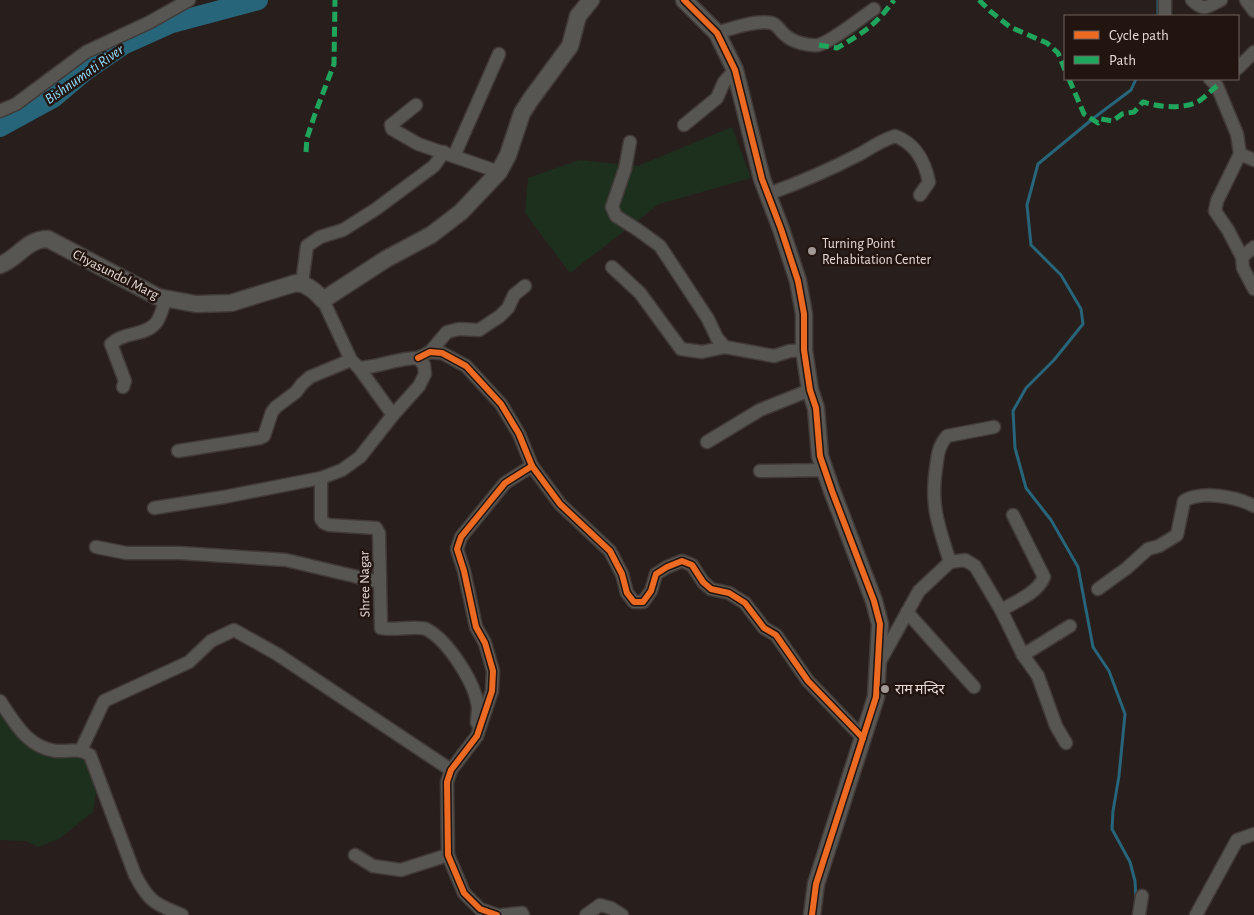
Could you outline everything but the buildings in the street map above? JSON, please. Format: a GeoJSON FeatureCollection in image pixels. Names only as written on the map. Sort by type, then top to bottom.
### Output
{"type":"FeatureCollection","features":[{"type":"Feature","properties":{"kind":"street"},"geometry":{"type":"LineString","coordinates":[[0,111],[16,104],[86,52],[150,22],[189,0]]}},
{"type":"Feature","properties":{"kind":"street"},"geometry":{"type":"LineString","coordinates":[[323,300],[386,259],[431,235],[461,212],[499,172],[508,155],[522,114],[570,46],[578,16],[591,0]]}},
{"type":"Feature","properties":{"kind":"street"},"geometry":{"type":"LineString","coordinates":[[684,0],[717,33],[736,70],[762,179],[798,281],[804,314],[804,350],[810,390],[816,408],[820,456],[874,601],[880,624],[876,697],[816,884],[812,915]]}},
{"type":"Feature","properties":{"kind":"street"},"geometry":{"type":"LineString","coordinates":[[1165,0],[1165,15]]}},
{"type":"Feature","properties":{"kind":"street"},"geometry":{"type":"LineString","coordinates":[[1192,0],[1199,7],[1206,8],[1220,0]]}},
{"type":"Feature","properties":{"kind":"street"},"geometry":{"type":"LineString","coordinates":[[1246,0],[1254,11]]}},
{"type":"Feature","properties":{"kind":"street"},"geometry":{"type":"LineString","coordinates":[[717,33],[731,28],[765,22],[775,24],[786,36],[799,43],[819,45],[874,9]]}},
{"type":"Feature","properties":{"kind":"street"},"geometry":{"type":"LineString","coordinates":[[1239,67],[1254,52]]}},
{"type":"Feature","properties":{"kind":"street"},"geometry":{"type":"LineString","coordinates":[[393,415],[355,364],[323,300],[302,283],[307,246],[320,237],[343,230],[376,209],[449,154],[499,54]]}},
{"type":"Feature","properties":{"kind":"street"},"geometry":{"type":"LineString","coordinates":[[684,125],[717,98],[724,82],[736,70]]}},
{"type":"Feature","properties":{"kind":"street"},"geometry":{"type":"LineString","coordinates":[[1217,81],[1237,134],[1240,154],[1217,201],[1216,211],[1242,257],[1243,268],[1254,289]]}},
{"type":"Feature","properties":{"kind":"street"},"geometry":{"type":"LineString","coordinates":[[416,105],[391,125],[392,129],[418,144],[499,172]]}},
{"type":"Feature","properties":{"kind":"street"},"geometry":{"type":"LineString","coordinates":[[768,194],[794,185],[860,154],[882,140],[895,136],[904,139],[918,154],[926,168],[929,182],[920,195]]}},
{"type":"Feature","properties":{"kind":"street"},"geometry":{"type":"LineString","coordinates":[[630,142],[625,169],[612,207],[616,216],[660,246],[708,319],[717,338],[725,347]]}},
{"type":"Feature","properties":{"kind":"street"},"geometry":{"type":"LineString","coordinates":[[1240,154],[1254,160]]}},
{"type":"Feature","properties":{"kind":"street","name":"Chyasundol Marg"},"geometry":{"type":"LineString","coordinates":[[0,265],[38,239],[48,239],[158,297],[196,304],[231,303],[280,287],[302,283]]}},
{"type":"Feature","properties":{"kind":"street"},"geometry":{"type":"LineString","coordinates":[[1242,257],[1254,248]]}},
{"type":"Feature","properties":{"kind":"street"},"geometry":{"type":"LineString","coordinates":[[612,267],[640,293],[681,349],[702,352],[725,347],[774,356],[790,351],[804,350]]}},
{"type":"Feature","properties":{"kind":"street"},"geometry":{"type":"LineString","coordinates":[[178,451],[260,438],[264,436],[272,412],[276,407],[296,392],[310,377],[355,364],[371,368],[404,358],[418,358],[430,352],[448,332],[459,329],[479,330],[500,316],[508,308],[514,295],[525,286]]}},
{"type":"Feature","properties":{"kind":"street"},"geometry":{"type":"LineString","coordinates":[[123,387],[125,381],[111,344],[116,339],[150,328],[156,323],[166,298]]}},
{"type":"Feature","properties":{"kind":"street"},"geometry":{"type":"LineString","coordinates":[[430,352],[442,353],[466,366],[501,404],[519,434],[532,466],[560,504],[610,551],[622,574],[627,593],[634,602],[643,602],[651,591],[656,574],[682,561],[692,565],[703,582],[711,589],[729,593],[744,603],[764,628],[776,635],[808,680],[863,738]]}},
{"type":"Feature","properties":{"kind":"street"},"geometry":{"type":"LineString","coordinates":[[154,508],[224,497],[321,478],[342,470],[360,457],[419,386],[425,374],[424,365],[418,358]]}},
{"type":"Feature","properties":{"kind":"street"},"geometry":{"type":"LineString","coordinates":[[707,442],[760,410],[810,390]]}},
{"type":"Feature","properties":{"kind":"street"},"geometry":{"type":"LineString","coordinates":[[950,562],[934,508],[934,476],[939,446],[947,436],[994,426]]}},
{"type":"Feature","properties":{"kind":"street"},"geometry":{"type":"LineString","coordinates":[[497,915],[480,909],[464,893],[448,855],[447,782],[451,770],[477,736],[492,692],[493,670],[485,643],[476,627],[464,571],[457,549],[461,537],[505,483],[532,466]]}},
{"type":"Feature","properties":{"kind":"street"},"geometry":{"type":"LineString","coordinates":[[760,471],[825,470]]}},
{"type":"Feature","properties":{"kind":"street","name":"Shree Nagar"},"geometry":{"type":"LineString","coordinates":[[321,478],[320,519],[324,523],[329,525],[376,528],[379,532],[381,628],[425,629],[447,646],[463,669],[478,706],[477,736]]}},
{"type":"Feature","properties":{"kind":"street"},"geometry":{"type":"LineString","coordinates":[[1098,589],[1148,550],[1159,546],[1177,535],[1184,501],[1189,498],[1210,495],[1244,501],[1254,506]]}},
{"type":"Feature","properties":{"kind":"street"},"geometry":{"type":"LineString","coordinates":[[1001,610],[1033,591],[1042,583],[1044,577],[1013,515]]}},
{"type":"Feature","properties":{"kind":"street"},"geometry":{"type":"LineString","coordinates":[[96,547],[126,553],[180,553],[286,560],[379,582]]}},
{"type":"Feature","properties":{"kind":"street"},"geometry":{"type":"LineString","coordinates":[[879,663],[919,591],[950,562],[965,560],[975,566],[1001,610],[1023,655],[1038,676],[1056,726],[1066,743]]}},
{"type":"Feature","properties":{"kind":"street"},"geometry":{"type":"LineString","coordinates":[[907,612],[974,687]]}},
{"type":"Feature","properties":{"kind":"street"},"geometry":{"type":"LineString","coordinates":[[1023,655],[1070,626]]}},
{"type":"Feature","properties":{"kind":"street"},"geometry":{"type":"LineString","coordinates":[[81,750],[104,701],[189,662],[211,641],[234,630],[278,654],[451,770]]}},
{"type":"Feature","properties":{"kind":"street"},"geometry":{"type":"LineString","coordinates":[[0,701],[25,736],[43,748],[58,751],[81,750],[90,755],[125,850],[145,894],[158,905],[182,915]]}},
{"type":"Feature","properties":{"kind":"street"},"geometry":{"type":"LineString","coordinates":[[1196,915],[1237,840],[1254,834]]}},
{"type":"Feature","properties":{"kind":"street"},"geometry":{"type":"LineString","coordinates":[[356,856],[373,866],[401,870],[448,855]]}},
{"type":"Feature","properties":{"kind":"street"},"geometry":{"type":"LineString","coordinates":[[1139,915],[1142,896]]}},
{"type":"Feature","properties":{"kind":"street"},"geometry":{"type":"LineString","coordinates":[[586,915],[600,905],[612,908],[622,915]]}},
{"type":"Feature","properties":{"kind":"street"},"geometry":{"type":"LineString","coordinates":[[502,915],[516,913],[522,913],[523,915]]}},
{"type":"Feature","properties":{"kind":"green space"},"geometry":{"type":"Polygon","coordinates":[[[732,127],[751,178],[659,204],[570,273],[525,213],[528,178],[579,160],[638,166],[732,127]]]}},
{"type":"Feature","properties":{"kind":"green space"},"geometry":{"type":"Polygon","coordinates":[[[0,693],[29,733],[56,749],[88,758],[96,794],[93,812],[59,839],[38,847],[26,841],[0,840],[0,693]]]}},
{"type":"Feature","properties":{"kind":"waterway","name":"Bishnumati River"},"geometry":{"type":"LineString","coordinates":[[0,127],[53,98],[85,71],[123,45],[172,23],[258,0]]}},
{"type":"Feature","properties":{"kind":"waterway"},"geometry":{"type":"LineString","coordinates":[[1158,0],[1158,15]]}},
{"type":"Feature","properties":{"kind":"waterway"},"geometry":{"type":"LineString","coordinates":[[1136,80],[1131,90],[1038,164],[1027,205],[1031,245],[1061,275],[1081,309],[1083,324],[1054,360],[1026,388],[1013,411],[1015,448],[1026,488],[1051,520],[1078,567],[1093,647],[1109,671],[1125,714],[1112,829],[1130,862],[1135,881],[1136,899]]}},
{"type":"Feature","properties":{"kind":"marked path"},"geometry":{"type":"LineString","coordinates":[[306,152],[307,138],[334,64],[335,0]]}},
{"type":"Feature","properties":{"kind":"marked path"},"geometry":{"type":"LineString","coordinates":[[819,45],[837,48],[846,43],[875,22],[894,0]]}},
{"type":"Feature","properties":{"kind":"marked path"},"geometry":{"type":"LineString","coordinates":[[979,0],[1010,27],[1047,43],[1058,53],[1064,68]]}},
{"type":"Feature","properties":{"kind":"marked path"},"geometry":{"type":"LineString","coordinates":[[1069,80],[1084,114],[1098,123],[1101,119],[1113,121],[1122,114],[1134,112],[1143,102],[1169,107],[1195,103],[1217,86]]}},
{"type":"Feature","properties":{"kind":"cycle path"},"geometry":{"type":"LineString","coordinates":[[684,0],[717,33],[735,70],[762,179],[798,281],[804,314],[804,350],[810,390],[816,408],[820,456],[874,601],[880,624],[876,697],[816,884],[812,915]]}},
{"type":"Feature","properties":{"kind":"cycle path"},"geometry":{"type":"LineString","coordinates":[[418,358],[430,352],[442,353],[466,366],[501,404],[519,434],[532,466],[560,504],[610,551],[622,574],[627,593],[634,602],[643,602],[651,591],[656,574],[682,561],[692,565],[703,582],[711,589],[729,593],[745,603],[764,628],[776,635],[808,681],[863,738]]}},
{"type":"Feature","properties":{"kind":"cycle path"},"geometry":{"type":"LineString","coordinates":[[497,915],[480,909],[464,893],[448,855],[447,782],[451,770],[477,736],[492,691],[493,671],[485,643],[476,627],[464,571],[457,549],[461,537],[505,483],[532,466]]}},
{"type":"Feature","properties":{"kind":"place","name":"Turning Point Rehabitation Center"},"geometry":{"type":"Point","coordinates":[812,251]}},
{"type":"Feature","properties":{"kind":"place","name":"राम मन्दिर"},"geometry":{"type":"Point","coordinates":[885,689]}}]}
